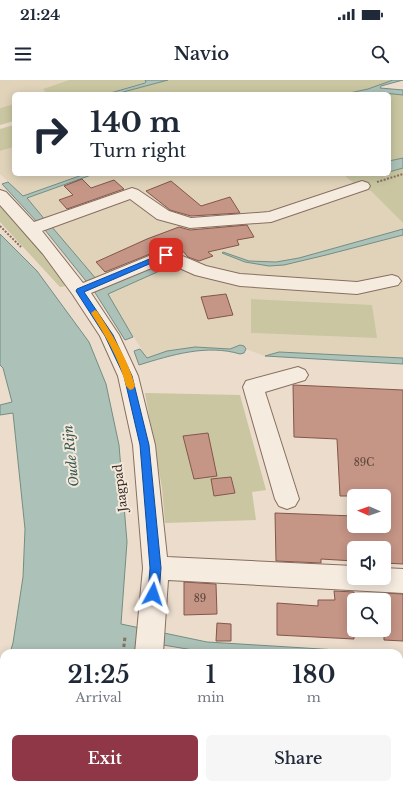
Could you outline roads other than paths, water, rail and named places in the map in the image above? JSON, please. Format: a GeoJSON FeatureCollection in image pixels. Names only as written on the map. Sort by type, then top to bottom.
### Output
{"type":"FeatureCollection","features":[{"type":"Feature","properties":{"kind":"street"},"geometry":{"type":"LineString","coordinates":[[31,229],[132,193],[163,215],[190,223],[270,217],[362,186]]}},
{"type":"Feature","properties":{"kind":"street"},"geometry":{"type":"LineString","coordinates":[[0,194],[49,250],[90,287],[109,335],[128,376],[144,445],[156,568],[149,649]]}},
{"type":"Feature","properties":{"kind":"street"},"geometry":{"type":"LineString","coordinates":[[90,287],[166,255],[201,271],[240,280],[357,288],[392,281]]}},
{"type":"Feature","properties":{"kind":"street"},"geometry":{"type":"LineString","coordinates":[[286,499],[252,387],[298,375]]}},
{"type":"Feature","properties":{"kind":"street"},"geometry":{"type":"LineString","coordinates":[[156,568],[347,578]]}},
{"type":"Feature","properties":{"kind":"street"},"geometry":{"type":"LineString","coordinates":[[391,580],[403,581]]}},
{"type":"Feature","properties":{"kind":"water"},"geometry":{"type":"Polygon","coordinates":[[[145,80],[168,80],[123,92],[114,92],[145,83],[145,80]]]}},
{"type":"Feature","properties":{"kind":"water"},"geometry":{"type":"Polygon","coordinates":[[[393,80],[403,80],[381,86],[380,88],[403,90],[403,95],[391,94],[391,92],[354,92],[368,89],[393,80]]]}},
{"type":"Feature","properties":{"kind":"water"},"geometry":{"type":"Polygon","coordinates":[[[403,158],[403,168],[391,171],[391,161],[403,158]]]}},
{"type":"Feature","properties":{"kind":"water"},"geometry":{"type":"Polygon","coordinates":[[[79,176],[88,176],[27,198],[46,221],[39,224],[2,184],[8,182],[23,196],[79,176]]]}},
{"type":"Feature","properties":{"kind":"water"},"geometry":{"type":"Polygon","coordinates":[[[52,227],[103,287],[160,263],[164,269],[108,294],[133,337],[125,340],[94,291],[45,230],[52,227]]]}},
{"type":"Feature","properties":{"kind":"water"},"geometry":{"type":"Polygon","coordinates":[[[403,229],[403,235],[284,265],[269,266],[245,262],[222,253],[223,252],[249,261],[276,262],[299,258],[403,229]]]}},
{"type":"Feature","properties":{"kind":"water","name":"Oude Rijn"},"geometry":{"type":"Polygon","coordinates":[[[0,234],[37,271],[89,342],[106,384],[119,445],[127,542],[121,624],[207,642],[321,649],[187,649],[163,645],[136,649],[11,649],[23,577],[25,529],[13,413],[0,415],[0,405],[12,402],[3,368],[0,365],[0,234]]]}},
{"type":"Feature","properties":{"kind":"water"},"geometry":{"type":"Polygon","coordinates":[[[240,345],[244,346],[246,349],[244,353],[240,354],[227,351],[202,350],[176,354],[139,365],[134,351],[140,349],[147,358],[167,351],[195,347],[230,349],[240,345]]]}},
{"type":"Feature","properties":{"kind":"water"},"geometry":{"type":"Polygon","coordinates":[[[279,352],[403,358],[403,364],[265,356],[279,352]]]}}]}
